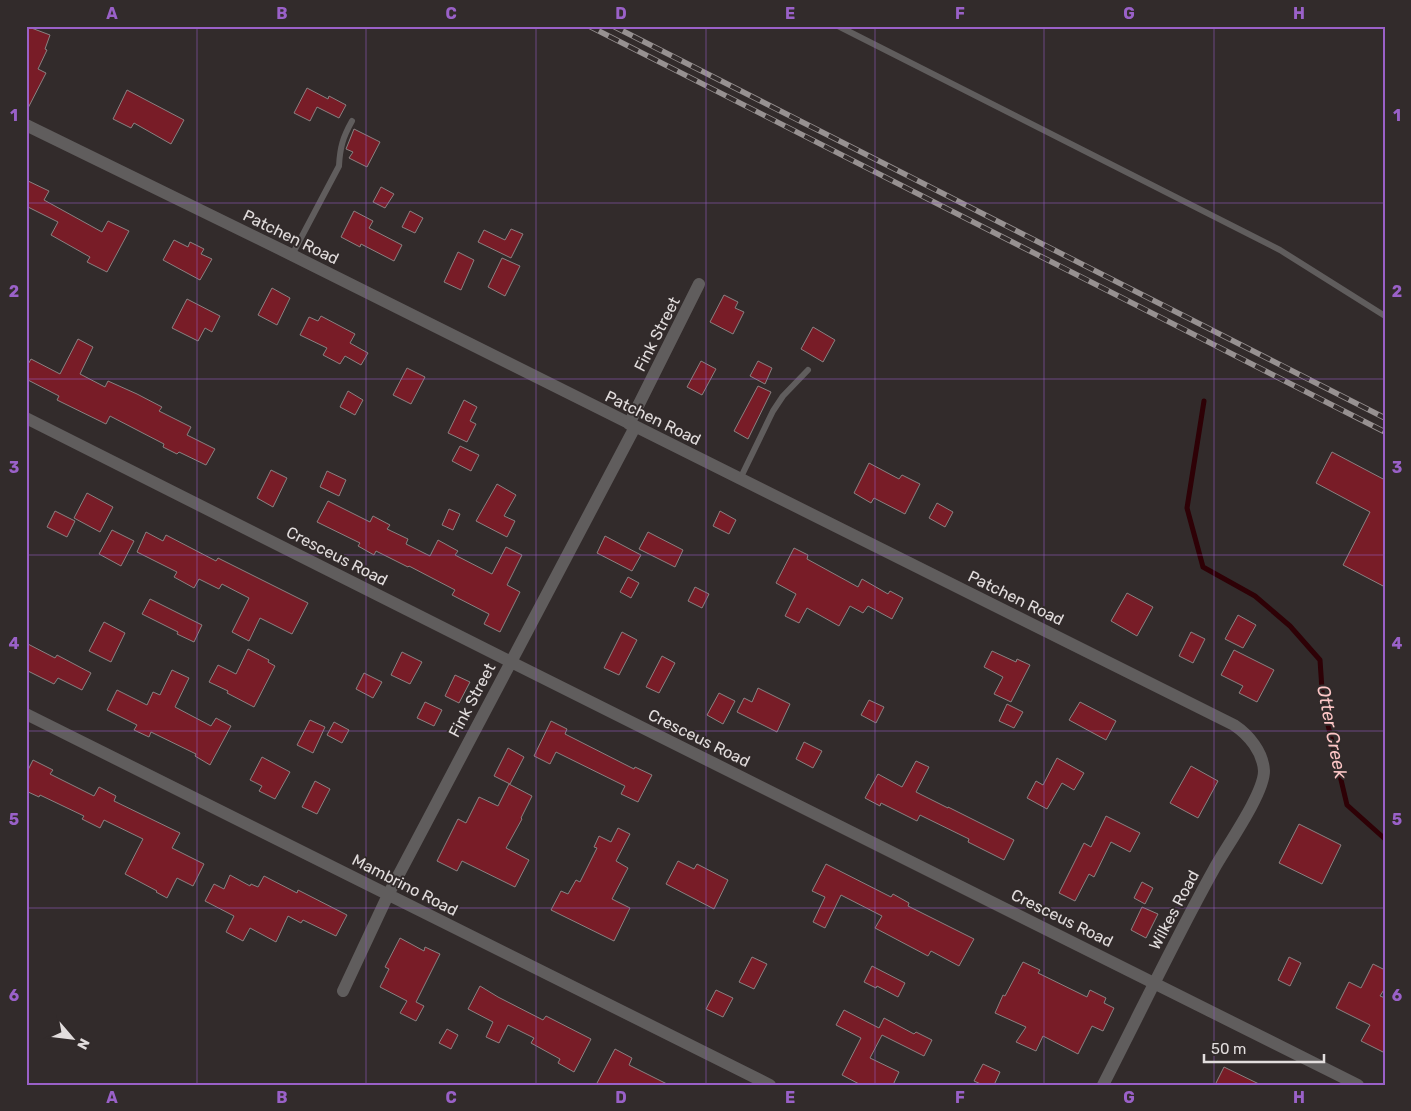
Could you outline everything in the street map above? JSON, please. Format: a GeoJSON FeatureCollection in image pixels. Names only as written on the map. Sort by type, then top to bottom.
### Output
{"type":"FeatureCollection","features":[{"type":"Feature","properties":{"kind":"street","name":"Patchen Road"},"geometry":{"type":"LineString","coordinates":[[26,125],[292,255],[1234,725],[1244,732],[1257,749]]}},
{"type":"Feature","properties":{"kind":"street","name":"Fink Street"},"geometry":{"type":"LineString","coordinates":[[343,991],[388,895],[511,662],[632,425],[699,284]]}},
{"type":"Feature","properties":{"kind":"street","name":"Cresceus Road"},"geometry":{"type":"LineString","coordinates":[[26,418],[1358,1085]]}},
{"type":"Feature","properties":{"kind":"street","name":"Mambrino Road"},"geometry":{"type":"LineString","coordinates":[[26,714],[770,1085]]}},
{"type":"Feature","properties":{"kind":"street","name":"Wilkes Road"},"geometry":{"type":"LineString","coordinates":[[1103,1085],[1214,868],[1258,793],[1264,771],[1257,749]]}},
{"type":"Feature","properties":{"kind":"lane"},"geometry":{"type":"LineString","coordinates":[[838,26],[1280,250],[1385,316]]}},
{"type":"Feature","properties":{"kind":"lane"},"geometry":{"type":"LineString","coordinates":[[292,255],[340,166],[340,150],[343,137],[352,120]]}},
{"type":"Feature","properties":{"kind":"lane"},"geometry":{"type":"LineString","coordinates":[[740,479],[778,404],[783,396],[808,370]]}},
{"type":"Feature","properties":{"kind":"building"},"geometry":{"type":"Polygon","coordinates":[[[26,26],[50,35],[45,49],[47,50],[38,69],[46,73],[26,112],[26,26]]]}},
{"type":"Feature","properties":{"kind":"building"},"geometry":{"type":"Polygon","coordinates":[[[307,88],[328,99],[329,96],[346,105],[339,118],[317,107],[310,121],[294,113],[307,88]]]}},
{"type":"Feature","properties":{"kind":"building"},"geometry":{"type":"Polygon","coordinates":[[[127,90],[184,120],[171,144],[134,123],[131,128],[113,119],[127,90]]]}},
{"type":"Feature","properties":{"kind":"building"},"geometry":{"type":"Polygon","coordinates":[[[354,129],[380,142],[367,167],[349,158],[353,152],[346,149],[354,129]]]}},
{"type":"Feature","properties":{"kind":"building"},"geometry":{"type":"Polygon","coordinates":[[[26,180],[49,191],[44,200],[102,232],[108,221],[129,231],[107,272],[87,262],[90,257],[51,235],[58,222],[26,206],[26,180]]]}},
{"type":"Feature","properties":{"kind":"building"},"geometry":{"type":"Polygon","coordinates":[[[381,187],[394,194],[385,208],[373,202],[381,187]]]}},
{"type":"Feature","properties":{"kind":"building"},"geometry":{"type":"Polygon","coordinates":[[[354,211],[373,221],[369,228],[402,245],[394,261],[361,244],[360,247],[341,237],[354,211]]]}},
{"type":"Feature","properties":{"kind":"building"},"geometry":{"type":"Polygon","coordinates":[[[410,211],[423,218],[415,233],[402,227],[410,211]]]}},
{"type":"Feature","properties":{"kind":"building"},"geometry":{"type":"Polygon","coordinates":[[[511,229],[523,234],[511,258],[478,242],[484,230],[505,240],[511,229]]]}},
{"type":"Feature","properties":{"kind":"building"},"geometry":{"type":"Polygon","coordinates":[[[174,240],[188,247],[190,242],[204,249],[201,254],[212,259],[200,280],[163,260],[174,240]]]}},
{"type":"Feature","properties":{"kind":"building"},"geometry":{"type":"Polygon","coordinates":[[[458,252],[474,260],[461,290],[444,282],[458,252]]]}},
{"type":"Feature","properties":{"kind":"building"},"geometry":{"type":"Polygon","coordinates":[[[502,258],[520,266],[505,296],[488,287],[502,258]]]}},
{"type":"Feature","properties":{"kind":"building"},"geometry":{"type":"Polygon","coordinates":[[[272,288],[290,298],[277,325],[258,315],[272,288]]]}},
{"type":"Feature","properties":{"kind":"building"},"geometry":{"type":"Polygon","coordinates":[[[724,295],[738,302],[735,308],[744,312],[733,334],[710,322],[724,295]]]}},
{"type":"Feature","properties":{"kind":"building"},"geometry":{"type":"Polygon","coordinates":[[[187,299],[220,316],[212,332],[205,328],[198,341],[172,328],[187,299]]]}},
{"type":"Feature","properties":{"kind":"building"},"geometry":{"type":"Polygon","coordinates":[[[321,316],[355,334],[350,343],[368,353],[361,365],[345,356],[340,364],[323,355],[327,348],[300,335],[309,317],[318,321],[321,316]]]}},
{"type":"Feature","properties":{"kind":"building"},"geometry":{"type":"Polygon","coordinates":[[[813,327],[835,340],[823,362],[801,349],[813,327]]]}},
{"type":"Feature","properties":{"kind":"building"},"geometry":{"type":"Polygon","coordinates":[[[78,339],[93,347],[80,374],[105,387],[108,381],[137,394],[162,407],[159,411],[191,427],[187,435],[215,449],[206,465],[179,452],[177,454],[163,447],[164,444],[110,416],[106,424],[57,400],[59,396],[26,379],[26,368],[31,359],[60,374],[78,339]]]}},
{"type":"Feature","properties":{"kind":"building"},"geometry":{"type":"Polygon","coordinates":[[[701,361],[716,369],[702,395],[687,387],[701,361]]]}},
{"type":"Feature","properties":{"kind":"building"},"geometry":{"type":"Polygon","coordinates":[[[758,361],[772,368],[765,384],[750,376],[758,361]]]}},
{"type":"Feature","properties":{"kind":"building"},"geometry":{"type":"Polygon","coordinates":[[[407,368],[425,377],[411,404],[393,395],[407,368]]]}},
{"type":"Feature","properties":{"kind":"building"},"geometry":{"type":"Polygon","coordinates":[[[758,386],[771,392],[748,439],[734,431],[758,386]]]}},
{"type":"Feature","properties":{"kind":"building"},"geometry":{"type":"Polygon","coordinates":[[[348,391],[363,400],[355,415],[340,407],[348,391]]]}},
{"type":"Feature","properties":{"kind":"building"},"geometry":{"type":"Polygon","coordinates":[[[464,400],[477,407],[470,421],[476,424],[467,442],[448,433],[464,400]]]}},
{"type":"Feature","properties":{"kind":"building"},"geometry":{"type":"Polygon","coordinates":[[[460,446],[479,455],[471,471],[452,461],[460,446]]]}},
{"type":"Feature","properties":{"kind":"building"},"geometry":{"type":"Polygon","coordinates":[[[1332,452],[1385,480],[1385,587],[1343,565],[1370,512],[1316,483],[1332,452]]]}},
{"type":"Feature","properties":{"kind":"building"},"geometry":{"type":"Polygon","coordinates":[[[869,463],[899,479],[902,475],[920,484],[905,514],[874,498],[871,503],[854,493],[869,463]]]}},
{"type":"Feature","properties":{"kind":"building"},"geometry":{"type":"Polygon","coordinates":[[[271,470],[287,478],[273,507],[257,498],[271,470]]]}},
{"type":"Feature","properties":{"kind":"building"},"geometry":{"type":"Polygon","coordinates":[[[327,471],[346,480],[339,496],[320,487],[327,471]]]}},
{"type":"Feature","properties":{"kind":"building"},"geometry":{"type":"Polygon","coordinates":[[[497,484],[516,495],[504,516],[515,521],[507,537],[476,521],[497,484]]]}},
{"type":"Feature","properties":{"kind":"building"},"geometry":{"type":"Polygon","coordinates":[[[87,493],[113,507],[100,532],[74,518],[87,493]]]}},
{"type":"Feature","properties":{"kind":"building"},"geometry":{"type":"Polygon","coordinates":[[[328,501],[370,522],[373,516],[390,525],[387,529],[408,539],[406,544],[430,556],[438,540],[458,551],[455,555],[492,574],[506,547],[522,555],[507,585],[520,592],[500,632],[484,624],[489,614],[452,595],[455,590],[376,551],[374,555],[358,546],[360,543],[317,522],[328,501]]]}},
{"type":"Feature","properties":{"kind":"building"},"geometry":{"type":"Polygon","coordinates":[[[937,503],[953,512],[945,527],[929,518],[937,503]]]}},
{"type":"Feature","properties":{"kind":"building"},"geometry":{"type":"Polygon","coordinates":[[[449,509],[460,514],[453,530],[442,525],[449,509]]]}},
{"type":"Feature","properties":{"kind":"building"},"geometry":{"type":"Polygon","coordinates":[[[55,511],[75,521],[67,537],[47,527],[55,511]]]}},
{"type":"Feature","properties":{"kind":"building"},"geometry":{"type":"Polygon","coordinates":[[[720,511],[736,520],[729,534],[713,526],[720,511]]]}},
{"type":"Feature","properties":{"kind":"building"},"geometry":{"type":"Polygon","coordinates":[[[112,530],[134,541],[121,566],[99,554],[112,530]]]}},
{"type":"Feature","properties":{"kind":"building"},"geometry":{"type":"Polygon","coordinates":[[[146,532],[163,541],[166,535],[216,561],[218,558],[308,603],[292,634],[260,618],[249,641],[232,632],[249,598],[222,584],[219,589],[199,579],[194,588],[174,577],[177,572],[137,552],[146,532]]]}},
{"type":"Feature","properties":{"kind":"building"},"geometry":{"type":"Polygon","coordinates":[[[648,532],[683,550],[675,567],[639,549],[648,532]]]}},
{"type":"Feature","properties":{"kind":"building"},"geometry":{"type":"Polygon","coordinates":[[[605,536],[641,555],[632,571],[597,553],[605,536]]]}},
{"type":"Feature","properties":{"kind":"building"},"geometry":{"type":"Polygon","coordinates":[[[794,548],[808,555],[807,559],[858,587],[862,579],[888,594],[890,591],[903,598],[892,619],[868,606],[863,613],[850,606],[839,626],[807,608],[799,623],[785,616],[796,594],[776,583],[794,548]]]}},
{"type":"Feature","properties":{"kind":"building"},"geometry":{"type":"Polygon","coordinates":[[[628,577],[639,583],[631,598],[620,592],[628,577]]]}},
{"type":"Feature","properties":{"kind":"building"},"geometry":{"type":"Polygon","coordinates":[[[695,587],[709,594],[702,608],[688,601],[695,587]]]}},
{"type":"Feature","properties":{"kind":"building"},"geometry":{"type":"Polygon","coordinates":[[[1127,593],[1153,607],[1137,636],[1111,621],[1127,593]]]}},
{"type":"Feature","properties":{"kind":"building"},"geometry":{"type":"Polygon","coordinates":[[[150,599],[202,625],[194,642],[142,614],[150,599]]]}},
{"type":"Feature","properties":{"kind":"building"},"geometry":{"type":"Polygon","coordinates":[[[1238,615],[1256,625],[1243,648],[1225,639],[1238,615]]]}},
{"type":"Feature","properties":{"kind":"building"},"geometry":{"type":"Polygon","coordinates":[[[104,622],[125,633],[111,662],[89,651],[104,622]]]}},
{"type":"Feature","properties":{"kind":"building"},"geometry":{"type":"Polygon","coordinates":[[[622,632],[637,640],[619,675],[604,668],[622,632]]]}},
{"type":"Feature","properties":{"kind":"building"},"geometry":{"type":"Polygon","coordinates":[[[1191,632],[1205,639],[1193,663],[1179,656],[1191,632]]]}},
{"type":"Feature","properties":{"kind":"building"},"geometry":{"type":"Polygon","coordinates":[[[26,643],[55,658],[57,655],[91,673],[82,690],[58,678],[54,684],[26,670],[26,643]]]}},
{"type":"Feature","properties":{"kind":"building"},"geometry":{"type":"Polygon","coordinates":[[[248,649],[269,660],[268,662],[275,666],[254,707],[209,682],[218,665],[236,674],[248,649]]]}},
{"type":"Feature","properties":{"kind":"building"},"geometry":{"type":"Polygon","coordinates":[[[1234,650],[1274,670],[1257,702],[1239,693],[1243,686],[1221,675],[1234,650]]]}},
{"type":"Feature","properties":{"kind":"building"},"geometry":{"type":"Polygon","coordinates":[[[992,651],[1016,662],[1017,659],[1030,665],[1011,702],[994,694],[1003,677],[984,667],[992,651]]]}},
{"type":"Feature","properties":{"kind":"building"},"geometry":{"type":"Polygon","coordinates":[[[402,652],[422,662],[410,684],[391,675],[402,652]]]}},
{"type":"Feature","properties":{"kind":"building"},"geometry":{"type":"Polygon","coordinates":[[[662,656],[675,663],[659,693],[646,687],[662,656]]]}},
{"type":"Feature","properties":{"kind":"building"},"geometry":{"type":"Polygon","coordinates":[[[172,670],[189,678],[175,707],[211,726],[216,718],[231,726],[210,765],[195,756],[196,754],[151,732],[149,737],[134,730],[137,725],[107,710],[117,690],[147,705],[153,692],[160,695],[172,670]]]}},
{"type":"Feature","properties":{"kind":"building"},"geometry":{"type":"Polygon","coordinates":[[[364,673],[382,682],[373,698],[356,689],[364,673]]]}},
{"type":"Feature","properties":{"kind":"building"},"geometry":{"type":"Polygon","coordinates":[[[455,675],[470,682],[459,703],[445,696],[455,675]]]}},
{"type":"Feature","properties":{"kind":"building"},"geometry":{"type":"Polygon","coordinates":[[[758,688],[790,704],[777,732],[737,712],[744,698],[752,702],[758,688]]]}},
{"type":"Feature","properties":{"kind":"building"},"geometry":{"type":"Polygon","coordinates":[[[719,693],[735,701],[723,724],[707,715],[719,693]]]}},
{"type":"Feature","properties":{"kind":"building"},"geometry":{"type":"Polygon","coordinates":[[[869,700],[884,707],[876,723],[861,715],[869,700]]]}},
{"type":"Feature","properties":{"kind":"building"},"geometry":{"type":"Polygon","coordinates":[[[425,702],[442,710],[434,726],[417,718],[425,702]]]}},
{"type":"Feature","properties":{"kind":"building"},"geometry":{"type":"Polygon","coordinates":[[[1080,702],[1116,721],[1106,740],[1069,720],[1080,702]]]}},
{"type":"Feature","properties":{"kind":"building"},"geometry":{"type":"Polygon","coordinates":[[[1007,704],[1023,712],[1014,728],[999,721],[1007,704]]]}},
{"type":"Feature","properties":{"kind":"building"},"geometry":{"type":"Polygon","coordinates":[[[310,720],[325,727],[313,753],[297,745],[310,720]]]}},
{"type":"Feature","properties":{"kind":"building"},"geometry":{"type":"Polygon","coordinates":[[[551,721],[567,729],[565,734],[634,769],[635,767],[652,775],[638,802],[621,794],[625,786],[556,752],[550,764],[534,756],[551,721]]]}},
{"type":"Feature","properties":{"kind":"building"},"geometry":{"type":"Polygon","coordinates":[[[334,722],[349,730],[342,743],[327,735],[334,722]]]}},
{"type":"Feature","properties":{"kind":"building"},"geometry":{"type":"Polygon","coordinates":[[[804,742],[822,751],[813,768],[796,759],[804,742]]]}},
{"type":"Feature","properties":{"kind":"building"},"geometry":{"type":"Polygon","coordinates":[[[508,748],[524,757],[510,784],[494,776],[508,748]]]}},
{"type":"Feature","properties":{"kind":"building"},"geometry":{"type":"Polygon","coordinates":[[[262,757],[290,772],[275,799],[259,791],[262,786],[250,780],[262,757]]]}},
{"type":"Feature","properties":{"kind":"building"},"geometry":{"type":"Polygon","coordinates":[[[1057,758],[1084,773],[1074,790],[1062,783],[1047,809],[1027,798],[1036,781],[1043,785],[1057,758]]]}},
{"type":"Feature","properties":{"kind":"building"},"geometry":{"type":"Polygon","coordinates":[[[33,760],[53,770],[50,774],[94,796],[99,787],[116,796],[114,801],[180,833],[172,848],[204,864],[193,886],[177,878],[167,898],[125,874],[143,839],[104,820],[100,828],[82,819],[84,816],[40,795],[39,797],[26,791],[26,774],[33,760]]]}},
{"type":"Feature","properties":{"kind":"building"},"geometry":{"type":"Polygon","coordinates":[[[916,761],[929,767],[916,792],[1014,840],[1004,860],[968,842],[969,839],[920,815],[917,821],[881,803],[880,806],[865,798],[878,774],[902,787],[916,761]]]}},
{"type":"Feature","properties":{"kind":"building"},"geometry":{"type":"Polygon","coordinates":[[[1191,766],[1218,781],[1198,818],[1170,803],[1191,766]]]}},
{"type":"Feature","properties":{"kind":"building"},"geometry":{"type":"Polygon","coordinates":[[[315,781],[330,789],[317,814],[302,807],[315,781]]]}},
{"type":"Feature","properties":{"kind":"building"},"geometry":{"type":"Polygon","coordinates":[[[509,784],[532,796],[506,848],[529,860],[515,887],[462,861],[457,871],[437,861],[458,819],[466,823],[479,797],[498,806],[509,784]]]}},
{"type":"Feature","properties":{"kind":"building"},"geometry":{"type":"Polygon","coordinates":[[[1106,816],[1140,833],[1130,852],[1111,842],[1094,877],[1089,874],[1075,901],[1059,893],[1084,843],[1091,847],[1106,816]]]}},
{"type":"Feature","properties":{"kind":"building"},"geometry":{"type":"Polygon","coordinates":[[[1299,824],[1341,845],[1322,884],[1279,863],[1299,824]]]}},
{"type":"Feature","properties":{"kind":"building"},"geometry":{"type":"Polygon","coordinates":[[[618,828],[630,834],[616,861],[628,868],[612,899],[630,908],[614,941],[551,910],[561,891],[568,894],[576,880],[580,882],[597,848],[594,847],[599,836],[611,842],[618,828]]]}},
{"type":"Feature","properties":{"kind":"building"},"geometry":{"type":"Polygon","coordinates":[[[678,861],[694,869],[697,864],[728,880],[714,909],[666,884],[678,861]]]}},
{"type":"Feature","properties":{"kind":"building"},"geometry":{"type":"Polygon","coordinates":[[[826,864],[891,897],[893,894],[909,903],[908,906],[974,939],[959,966],[931,951],[928,956],[875,928],[882,916],[841,895],[825,928],[813,922],[825,897],[812,891],[826,864]]]}},
{"type":"Feature","properties":{"kind":"building"},"geometry":{"type":"Polygon","coordinates":[[[230,875],[250,886],[251,884],[258,887],[264,876],[297,893],[298,890],[347,915],[336,936],[303,920],[301,923],[288,916],[276,942],[250,928],[243,941],[226,932],[234,916],[205,901],[214,884],[224,889],[230,875]]]}},
{"type":"Feature","properties":{"kind":"building"},"geometry":{"type":"Polygon","coordinates":[[[1142,882],[1153,888],[1145,904],[1134,898],[1142,882]]]}},
{"type":"Feature","properties":{"kind":"building"},"geometry":{"type":"Polygon","coordinates":[[[1142,907],[1158,914],[1146,938],[1131,930],[1142,907]]]}},
{"type":"Feature","properties":{"kind":"building"},"geometry":{"type":"Polygon","coordinates":[[[400,938],[424,951],[425,947],[440,954],[416,1002],[424,1006],[416,1021],[400,1013],[407,1001],[380,987],[389,969],[385,967],[400,938]]]}},
{"type":"Feature","properties":{"kind":"building"},"geometry":{"type":"Polygon","coordinates":[[[752,957],[767,964],[754,989],[739,982],[752,957]]]}},
{"type":"Feature","properties":{"kind":"building"},"geometry":{"type":"Polygon","coordinates":[[[1289,957],[1301,963],[1290,986],[1278,980],[1289,957]]]}},
{"type":"Feature","properties":{"kind":"building"},"geometry":{"type":"Polygon","coordinates":[[[1023,962],[1040,970],[1038,973],[1087,997],[1090,990],[1106,998],[1104,1003],[1114,1008],[1103,1031],[1092,1026],[1078,1054],[1043,1036],[1036,1051],[1016,1042],[1026,1027],[995,1013],[1003,995],[1005,996],[1023,962]]]}},
{"type":"Feature","properties":{"kind":"building"},"geometry":{"type":"Polygon","coordinates":[[[1373,964],[1385,970],[1385,988],[1380,996],[1385,998],[1385,1053],[1361,1041],[1370,1025],[1336,1008],[1349,982],[1361,988],[1373,964]]]}},
{"type":"Feature","properties":{"kind":"building"},"geometry":{"type":"Polygon","coordinates":[[[872,966],[905,983],[898,997],[877,986],[876,988],[864,982],[872,966]]]}},
{"type":"Feature","properties":{"kind":"building"},"geometry":{"type":"Polygon","coordinates":[[[480,986],[543,1020],[546,1016],[591,1039],[574,1072],[558,1063],[560,1059],[531,1043],[534,1038],[508,1025],[499,1043],[486,1037],[493,1022],[468,1009],[480,986]]]}},
{"type":"Feature","properties":{"kind":"building"},"geometry":{"type":"Polygon","coordinates":[[[716,990],[733,998],[723,1017],[706,1009],[716,990]]]}},
{"type":"Feature","properties":{"kind":"building"},"geometry":{"type":"Polygon","coordinates":[[[844,1010],[879,1028],[884,1018],[914,1034],[916,1032],[932,1040],[924,1056],[882,1035],[870,1058],[899,1072],[893,1085],[861,1085],[842,1075],[861,1038],[836,1025],[844,1010]]]}},
{"type":"Feature","properties":{"kind":"building"},"geometry":{"type":"Polygon","coordinates":[[[447,1029],[458,1035],[451,1049],[439,1043],[447,1029]]]}},
{"type":"Feature","properties":{"kind":"building"},"geometry":{"type":"Polygon","coordinates":[[[615,1049],[632,1058],[629,1065],[669,1085],[596,1085],[615,1049]]]}},
{"type":"Feature","properties":{"kind":"building"},"geometry":{"type":"Polygon","coordinates":[[[983,1064],[1000,1072],[994,1085],[983,1085],[974,1081],[983,1064]]]}},
{"type":"Feature","properties":{"kind":"building"},"geometry":{"type":"Polygon","coordinates":[[[1224,1067],[1261,1085],[1215,1085],[1224,1067]]]}},
{"type":"Feature","properties":{"kind":"waterway","name":"Otter Creek"},"geometry":{"type":"LineString","coordinates":[[1204,401],[1187,508],[1203,567],[1255,596],[1290,626],[1320,660],[1323,704],[1347,805],[1385,839]]}},
{"type":"Feature","properties":{"kind":"railway"},"geometry":{"type":"LineString","coordinates":[[589,26],[1385,432]]}},
{"type":"Feature","properties":{"kind":"railway"},"geometry":{"type":"LineString","coordinates":[[613,26],[1385,418]]}}]}
